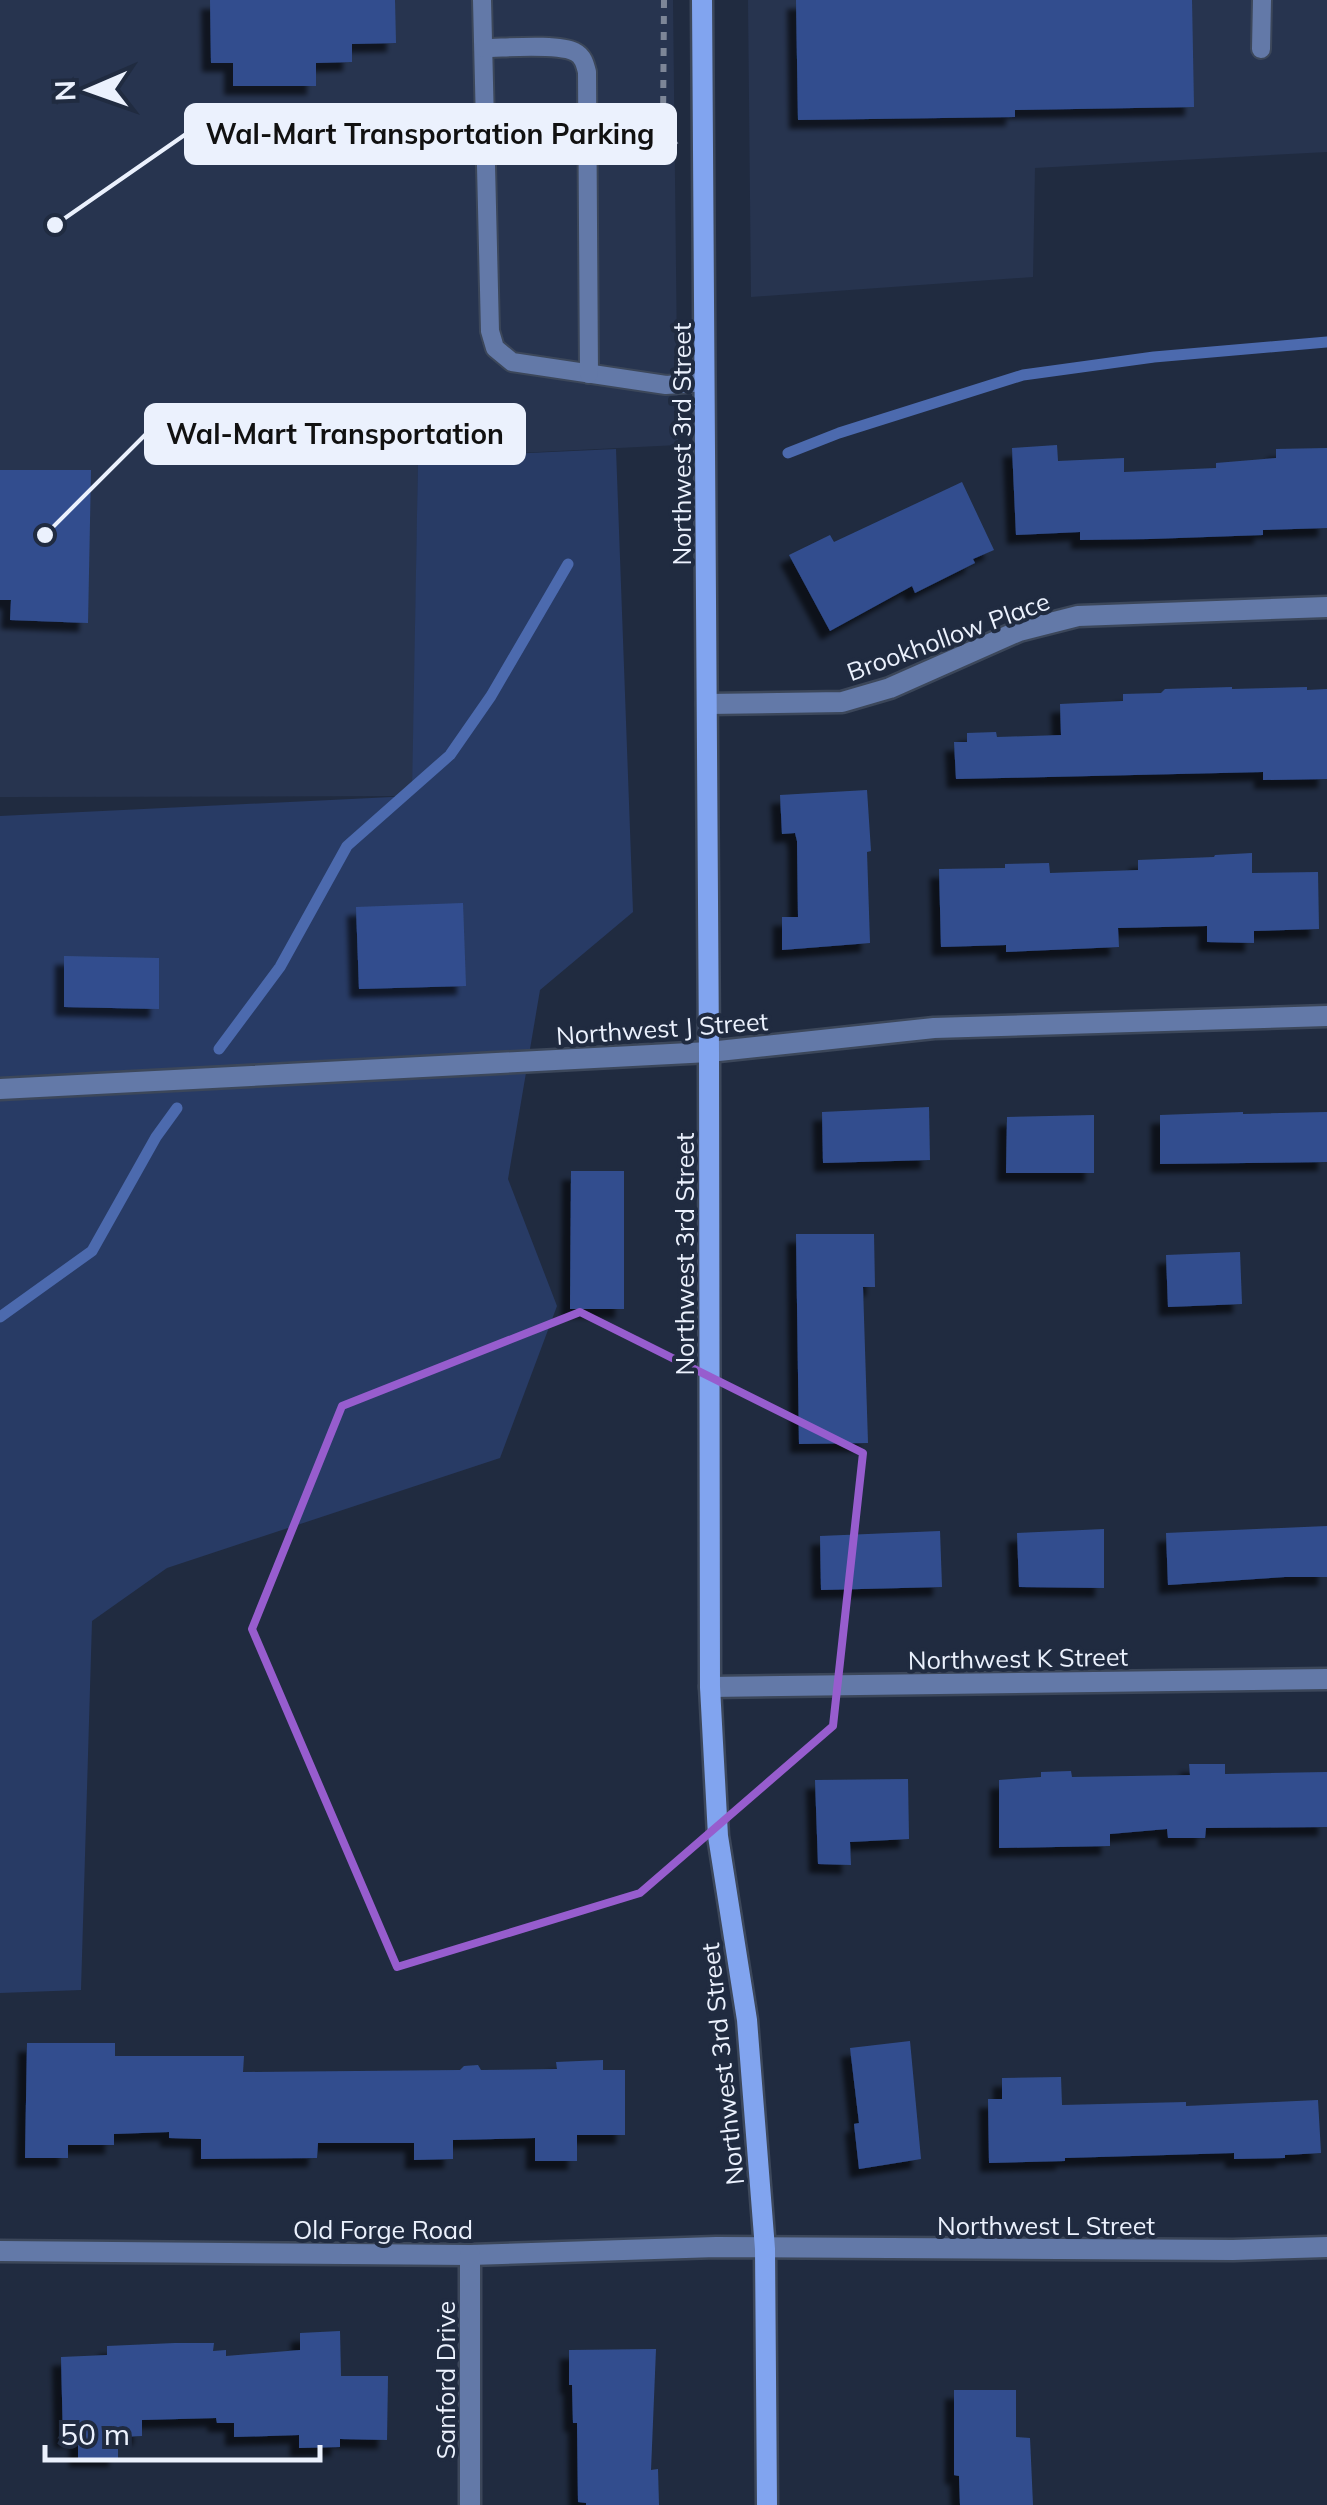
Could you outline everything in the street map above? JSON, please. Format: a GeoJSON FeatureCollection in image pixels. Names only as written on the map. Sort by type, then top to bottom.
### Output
{"type":"FeatureCollection","features":[{"type":"Feature","properties":{"kind":"street","name":"Northwest 3rd Street"},"geometry":{"type":"LineString","coordinates":[[702,0],[710,1686],[718,1836],[747,2020],[765,2248],[767,2505]]}},
{"type":"Feature","properties":{"kind":"street","name":"Brookhollow Place"},"geometry":{"type":"LineString","coordinates":[[707,704],[842,702],[890,688],[1018,631],[1078,616],[1327,607]]}},
{"type":"Feature","properties":{"kind":"street","name":"Northwest J Street"},"geometry":{"type":"LineString","coordinates":[[0,1088],[709,1052],[934,1028],[1327,1016]]}},
{"type":"Feature","properties":{"kind":"street","name":"Northwest K Street"},"geometry":{"type":"LineString","coordinates":[[710,1686],[1327,1679]]}},
{"type":"Feature","properties":{"kind":"street","name":"Northwest L Street"},"geometry":{"type":"LineString","coordinates":[[765,2248],[1327,2247]]}},
{"type":"Feature","properties":{"kind":"street","name":"Old Forge Road"},"geometry":{"type":"LineString","coordinates":[[0,2251],[470,2255],[765,2248]]}},
{"type":"Feature","properties":{"kind":"street","name":"Sanford Drive"},"geometry":{"type":"LineString","coordinates":[[470,2255],[470,2505]]}},
{"type":"Feature","properties":{"kind":"lane"},"geometry":{"type":"LineString","coordinates":[[482,0],[490,330],[495,348],[512,362],[666,385],[706,382]]}},
{"type":"Feature","properties":{"kind":"lane"},"geometry":{"type":"LineString","coordinates":[[1260,50],[1262,0]]}},
{"type":"Feature","properties":{"kind":"lane"},"geometry":{"type":"LineString","coordinates":[[484,48],[558,48],[576,52],[584,61],[589,374]]}},
{"type":"Feature","properties":{"kind":"path"},"geometry":{"type":"LineString","coordinates":[[663,127],[664,0]]}},
{"type":"Feature","properties":{"kind":"highlighted area"},"geometry":{"type":"Polygon","coordinates":[[[580,1312],[863,1453],[833,1726],[640,1893],[397,1967],[252,1629],[342,1406],[580,1312]]]}},
{"type":"Feature","properties":{"kind":"shaded area"},"geometry":{"type":"Polygon","coordinates":[[[0,0],[673,0],[678,445],[418,458],[413,796],[0,797],[0,0]]]}},
{"type":"Feature","properties":{"kind":"shaded area"},"geometry":{"type":"Polygon","coordinates":[[[748,0],[1327,0],[1327,152],[1035,168],[1033,277],[751,297],[748,0]]]}},
{"type":"Feature","properties":{"kind":"shaded area"},"geometry":{"type":"Polygon","coordinates":[[[616,449],[633,912],[540,990],[508,1179],[557,1306],[500,1458],[167,1568],[92,1621],[81,1990],[0,1993],[0,816],[412,796],[418,458],[616,449]]]}},
{"type":"Feature","properties":{"kind":"building"},"geometry":{"type":"Polygon","coordinates":[[[210,0],[395,0],[396,43],[352,44],[352,62],[316,63],[316,86],[233,86],[233,63],[211,63],[210,0]]]}},
{"type":"Feature","properties":{"kind":"building"},"geometry":{"type":"Polygon","coordinates":[[[796,0],[1192,0],[1194,107],[1015,110],[1015,117],[798,120],[796,0]]]}},
{"type":"Feature","properties":{"kind":"building"},"geometry":{"type":"Polygon","coordinates":[[[1057,445],[1058,461],[1124,458],[1124,472],[1216,468],[1216,463],[1276,458],[1276,449],[1327,448],[1327,528],[1263,530],[1263,535],[1150,539],[1080,540],[1080,532],[1016,535],[1012,448],[1057,445]]]}},
{"type":"Feature","properties":{"kind":"building"},"geometry":{"type":"Polygon","coordinates":[[[0,470],[91,470],[88,623],[10,620],[11,600],[0,600],[0,470]]]}},
{"type":"Feature","properties":{"kind":"building"},"geometry":{"type":"Polygon","coordinates":[[[962,482],[994,550],[915,593],[912,586],[830,631],[789,555],[830,535],[834,542],[962,482]]]}},
{"type":"Feature","properties":{"kind":"building"},"geometry":{"type":"Polygon","coordinates":[[[1165,689],[1327,689],[1327,779],[1263,780],[1263,772],[956,779],[954,742],[967,742],[967,733],[996,732],[997,737],[1061,735],[1060,704],[1123,701],[1123,694],[1161,693],[1165,689]]]}},
{"type":"Feature","properties":{"kind":"building"},"geometry":{"type":"Polygon","coordinates":[[[867,790],[870,943],[782,950],[782,917],[798,917],[797,841],[795,833],[782,834],[780,795],[867,790]]]}},
{"type":"Feature","properties":{"kind":"building"},"geometry":{"type":"Polygon","coordinates":[[[1252,853],[1252,873],[1318,872],[1319,929],[1254,931],[1254,943],[1207,942],[1207,926],[1118,928],[1119,947],[1006,952],[1006,945],[941,947],[939,869],[1049,863],[1050,873],[1138,870],[1138,860],[1252,853]]]}},
{"type":"Feature","properties":{"kind":"building"},"geometry":{"type":"Polygon","coordinates":[[[463,903],[466,986],[359,989],[356,907],[463,903]]]}},
{"type":"Feature","properties":{"kind":"building"},"geometry":{"type":"Polygon","coordinates":[[[64,956],[159,958],[159,1009],[64,1007],[64,956]]]}},
{"type":"Feature","properties":{"kind":"building"},"geometry":{"type":"Polygon","coordinates":[[[929,1107],[930,1160],[823,1163],[822,1112],[929,1107]]]}},
{"type":"Feature","properties":{"kind":"building"},"geometry":{"type":"Polygon","coordinates":[[[1327,1112],[1327,1162],[1160,1164],[1160,1115],[1327,1112]]]}},
{"type":"Feature","properties":{"kind":"building"},"geometry":{"type":"Polygon","coordinates":[[[1094,1115],[1094,1173],[1006,1173],[1007,1117],[1094,1115]]]}},
{"type":"Feature","properties":{"kind":"building"},"geometry":{"type":"Polygon","coordinates":[[[571,1171],[624,1171],[624,1309],[570,1309],[571,1171]]]}},
{"type":"Feature","properties":{"kind":"building"},"geometry":{"type":"Polygon","coordinates":[[[796,1234],[874,1234],[875,1287],[863,1287],[868,1443],[799,1444],[796,1234]]]}},
{"type":"Feature","properties":{"kind":"building"},"geometry":{"type":"Polygon","coordinates":[[[1240,1252],[1242,1304],[1168,1307],[1166,1255],[1240,1252]]]}},
{"type":"Feature","properties":{"kind":"building"},"geometry":{"type":"Polygon","coordinates":[[[1327,1526],[1327,1577],[1168,1585],[1166,1533],[1327,1526]]]}},
{"type":"Feature","properties":{"kind":"building"},"geometry":{"type":"Polygon","coordinates":[[[1104,1529],[1104,1588],[1019,1587],[1017,1533],[1104,1529]]]}},
{"type":"Feature","properties":{"kind":"building"},"geometry":{"type":"Polygon","coordinates":[[[940,1531],[942,1587],[821,1590],[820,1536],[940,1531]]]}},
{"type":"Feature","properties":{"kind":"building"},"geometry":{"type":"Polygon","coordinates":[[[1189,1764],[1225,1764],[1225,1774],[1327,1772],[1327,1827],[1206,1828],[1205,1838],[1168,1838],[1167,1829],[1110,1834],[1110,1846],[999,1848],[999,1780],[1071,1771],[1072,1777],[1190,1775],[1189,1764]]]}},
{"type":"Feature","properties":{"kind":"building"},"geometry":{"type":"Polygon","coordinates":[[[908,1779],[909,1839],[850,1842],[851,1865],[818,1864],[815,1780],[908,1779]]]}},
{"type":"Feature","properties":{"kind":"building"},"geometry":{"type":"Polygon","coordinates":[[[910,2041],[921,2159],[859,2169],[854,2124],[859,2123],[850,2048],[910,2041]]]}},
{"type":"Feature","properties":{"kind":"building"},"geometry":{"type":"Polygon","coordinates":[[[27,2043],[115,2043],[115,2056],[244,2056],[243,2072],[460,2070],[478,2065],[481,2070],[557,2069],[556,2062],[603,2060],[603,2070],[625,2070],[625,2135],[577,2135],[577,2161],[535,2161],[535,2138],[453,2140],[453,2159],[414,2160],[414,2143],[318,2143],[317,2158],[201,2159],[201,2139],[169,2138],[169,2132],[114,2134],[114,2145],[68,2145],[68,2158],[25,2158],[27,2043]]]}},
{"type":"Feature","properties":{"kind":"building"},"geometry":{"type":"Polygon","coordinates":[[[1061,2077],[1062,2105],[1186,2102],[1186,2106],[1318,2100],[1321,2153],[1285,2158],[1234,2159],[1234,2153],[989,2163],[988,2099],[1002,2099],[1002,2078],[1061,2077]]]}},
{"type":"Feature","properties":{"kind":"building"},"geometry":{"type":"Polygon","coordinates":[[[340,2331],[341,2376],[388,2376],[387,2440],[340,2439],[340,2447],[299,2448],[299,2435],[234,2437],[234,2423],[217,2423],[216,2418],[142,2420],[142,2436],[118,2437],[118,2458],[78,2458],[78,2439],[63,2439],[61,2357],[107,2355],[107,2346],[175,2343],[214,2343],[213,2351],[226,2350],[226,2356],[300,2350],[300,2333],[340,2331]]]}},
{"type":"Feature","properties":{"kind":"building"},"geometry":{"type":"Polygon","coordinates":[[[656,2349],[651,2470],[658,2469],[659,2505],[578,2502],[577,2423],[573,2423],[569,2350],[656,2349]]]}},
{"type":"Feature","properties":{"kind":"building"},"geometry":{"type":"Polygon","coordinates":[[[954,2390],[1016,2390],[1016,2437],[1030,2438],[1033,2505],[960,2505],[959,2476],[954,2475],[954,2390]]]}},
{"type":"Feature","properties":{"kind":"waterway"},"geometry":{"type":"LineString","coordinates":[[788,453],[1023,375],[1154,357],[1327,342]]}},
{"type":"Feature","properties":{"kind":"waterway"},"geometry":{"type":"LineString","coordinates":[[219,1049],[280,967],[347,846],[450,755],[491,696],[568,564]]}},
{"type":"Feature","properties":{"kind":"waterway"},"geometry":{"type":"LineString","coordinates":[[0,1317],[92,1251],[156,1137],[177,1108]]}},
{"type":"Feature","properties":{"kind":"place","name":"Wal-Mart Transportation Parking"},"geometry":{"type":"Point","coordinates":[55,225]}},
{"type":"Feature","properties":{"kind":"place","name":"Wal-Mart Transportation"},"geometry":{"type":"Point","coordinates":[45,535]}}]}
